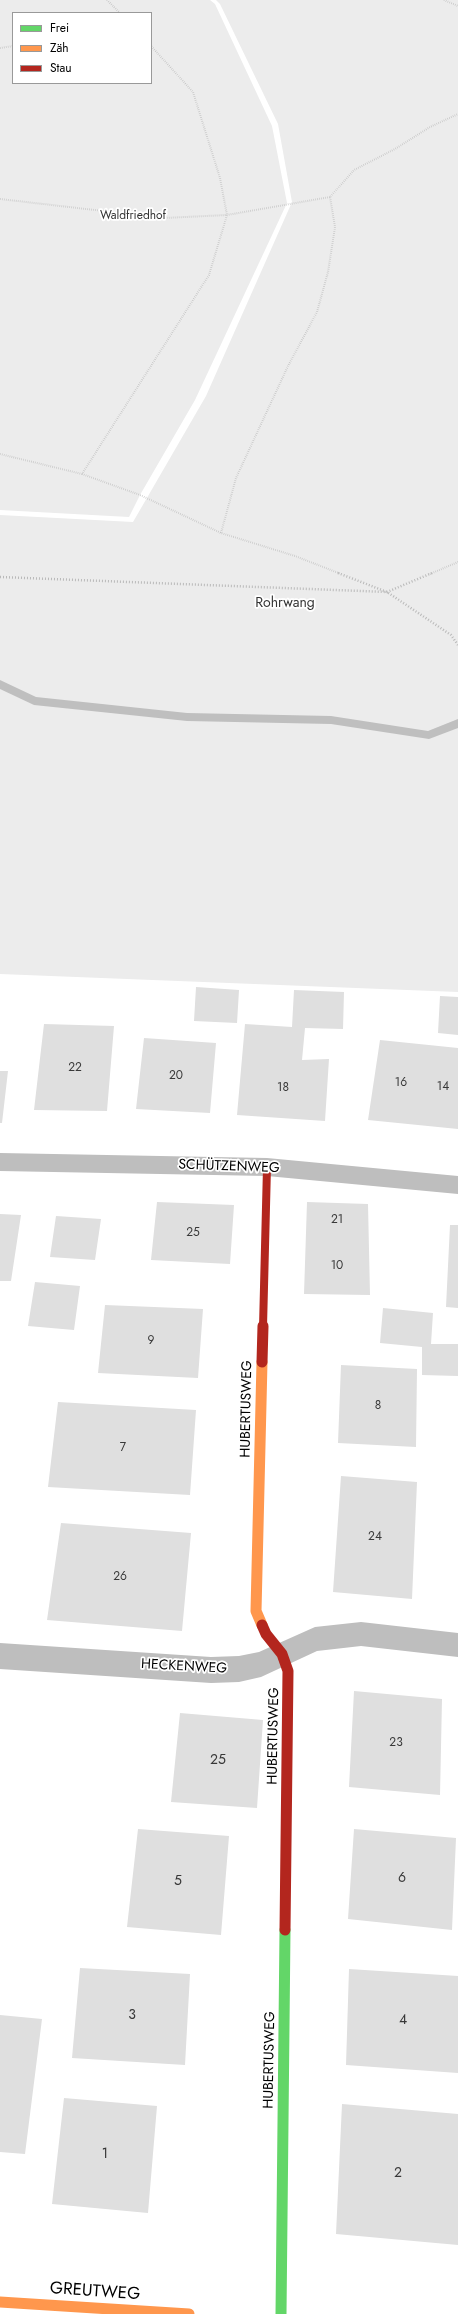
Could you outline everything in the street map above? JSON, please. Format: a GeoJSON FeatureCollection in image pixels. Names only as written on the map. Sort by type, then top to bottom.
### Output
{"type":"FeatureCollection","features":[{"type":"Feature","properties":{"kind":"street","name":"SCHÜTZENWEG"},"geometry":{"type":"LineString","coordinates":[[0,1162],[267,1167],[458,1184]]}},
{"type":"Feature","properties":{"kind":"street","name":"HUBERTUSWEG"},"geometry":{"type":"LineString","coordinates":[[267,1167],[256,1611],[266,1634],[282,1654],[288,1671],[281,2314]]}},
{"type":"Feature","properties":{"kind":"street","name":"HECKENWEG"},"geometry":{"type":"LineString","coordinates":[[0,1656],[211,1670],[239,1669],[261,1664],[315,1638],[361,1634],[458,1645]]}},
{"type":"Feature","properties":{"kind":"street","name":"GREUTWEG"},"geometry":{"type":"LineString","coordinates":[[0,2302],[188,2314]]}},
{"type":"Feature","properties":{"kind":"path"},"geometry":{"type":"LineString","coordinates":[[107,0],[119,12]]}},
{"type":"Feature","properties":{"kind":"path"},"geometry":{"type":"LineString","coordinates":[[444,0],[458,6]]}},
{"type":"Feature","properties":{"kind":"path"},"geometry":{"type":"LineString","coordinates":[[0,48],[12,46]]}},
{"type":"Feature","properties":{"kind":"path"},"geometry":{"type":"LineString","coordinates":[[82,474],[209,275],[227,215],[220,178],[193,92],[152,47]]}},
{"type":"Feature","properties":{"kind":"path"},"geometry":{"type":"LineString","coordinates":[[0,199],[164,218],[227,215],[287,203],[330,197],[354,170],[395,149],[430,127],[458,114]]}},
{"type":"Feature","properties":{"kind":"path"},"geometry":{"type":"LineString","coordinates":[[221,533],[236,478],[288,366],[317,312],[328,272],[336,227],[330,197]]}},
{"type":"Feature","properties":{"kind":"path"},"geometry":{"type":"LineString","coordinates":[[0,454],[82,474],[140,495],[221,533],[295,556],[387,592],[452,635],[458,645]]}},
{"type":"Feature","properties":{"kind":"path"},"geometry":{"type":"LineString","coordinates":[[0,577],[387,592],[458,562]]}},
{"type":"Feature","properties":{"kind":"green space","name":"Waldfriedhof"},"geometry":{"type":"Polygon","coordinates":[[[0,0],[210,0],[215,4],[272,126],[287,203],[195,400],[140,495],[129,517],[0,510],[0,0]]]}},
{"type":"Feature","properties":{"kind":"green space","name":"Rohrwang"},"geometry":{"type":"Polygon","coordinates":[[[216,0],[458,0],[458,992],[0,974],[0,515],[133,522],[206,396],[292,202],[278,124],[220,4],[216,0]]]}},
{"type":"Feature","properties":{"kind":"building"},"geometry":{"type":"Polygon","coordinates":[[[196,987],[239,990],[237,1023],[194,1021],[196,987]]]}},
{"type":"Feature","properties":{"kind":"building"},"geometry":{"type":"Polygon","coordinates":[[[294,990],[344,992],[343,1029],[305,1028],[302,1060],[329,1059],[325,1121],[237,1115],[245,1024],[292,1027],[294,990]]]}},
{"type":"Feature","properties":{"kind":"building"},"geometry":{"type":"Polygon","coordinates":[[[440,996],[458,997],[458,1035],[438,1033],[440,996]]]}},
{"type":"Feature","properties":{"kind":"building"},"geometry":{"type":"Polygon","coordinates":[[[44,1024],[114,1026],[107,1111],[34,1110],[44,1024]]]}},
{"type":"Feature","properties":{"kind":"building"},"geometry":{"type":"Polygon","coordinates":[[[144,1038],[216,1043],[210,1113],[136,1109],[144,1038]]]}},
{"type":"Feature","properties":{"kind":"building"},"geometry":{"type":"Polygon","coordinates":[[[380,1040],[458,1048],[458,1129],[368,1120],[380,1040]]]}},
{"type":"Feature","properties":{"kind":"building"},"geometry":{"type":"Polygon","coordinates":[[[0,1071],[8,1071],[2,1123],[0,1123],[0,1071]]]}},
{"type":"Feature","properties":{"kind":"building"},"geometry":{"type":"Polygon","coordinates":[[[157,1202],[234,1205],[230,1264],[151,1260],[157,1202]]]}},
{"type":"Feature","properties":{"kind":"building"},"geometry":{"type":"Polygon","coordinates":[[[307,1202],[368,1204],[370,1295],[304,1294],[307,1202]]]}},
{"type":"Feature","properties":{"kind":"building"},"geometry":{"type":"Polygon","coordinates":[[[0,1214],[21,1215],[11,1281],[0,1281],[0,1214]]]}},
{"type":"Feature","properties":{"kind":"building"},"geometry":{"type":"Polygon","coordinates":[[[56,1216],[101,1219],[95,1260],[50,1257],[56,1216]]]}},
{"type":"Feature","properties":{"kind":"building"},"geometry":{"type":"Polygon","coordinates":[[[450,1225],[458,1225],[458,1308],[446,1307],[450,1225]]]}},
{"type":"Feature","properties":{"kind":"building"},"geometry":{"type":"Polygon","coordinates":[[[35,1282],[80,1286],[74,1330],[28,1326],[35,1282]]]}},
{"type":"Feature","properties":{"kind":"building"},"geometry":{"type":"Polygon","coordinates":[[[105,1305],[203,1309],[198,1378],[98,1373],[105,1305]]]}},
{"type":"Feature","properties":{"kind":"building"},"geometry":{"type":"Polygon","coordinates":[[[383,1308],[433,1313],[431,1344],[458,1344],[458,1376],[422,1375],[422,1347],[380,1343],[383,1308]]]}},
{"type":"Feature","properties":{"kind":"building"},"geometry":{"type":"Polygon","coordinates":[[[341,1365],[417,1369],[416,1447],[338,1443],[341,1365]]]}},
{"type":"Feature","properties":{"kind":"building"},"geometry":{"type":"Polygon","coordinates":[[[58,1402],[196,1410],[190,1495],[48,1487],[58,1402]]]}},
{"type":"Feature","properties":{"kind":"building"},"geometry":{"type":"Polygon","coordinates":[[[341,1476],[417,1482],[412,1599],[333,1592],[341,1476]]]}},
{"type":"Feature","properties":{"kind":"building"},"geometry":{"type":"Polygon","coordinates":[[[61,1523],[191,1533],[182,1631],[47,1620],[61,1523]]]}},
{"type":"Feature","properties":{"kind":"building"},"geometry":{"type":"Polygon","coordinates":[[[354,1691],[442,1699],[440,1795],[349,1787],[354,1691]]]}},
{"type":"Feature","properties":{"kind":"building"},"geometry":{"type":"Polygon","coordinates":[[[180,1713],[263,1720],[257,1808],[171,1802],[180,1713]]]}},
{"type":"Feature","properties":{"kind":"building"},"geometry":{"type":"Polygon","coordinates":[[[138,1829],[229,1836],[221,1935],[127,1927],[138,1829]]]}},
{"type":"Feature","properties":{"kind":"building"},"geometry":{"type":"Polygon","coordinates":[[[354,1829],[456,1838],[452,1930],[348,1919],[354,1829]]]}},
{"type":"Feature","properties":{"kind":"building"},"geometry":{"type":"Polygon","coordinates":[[[80,1968],[190,1974],[185,2065],[72,2058],[80,1968]]]}},
{"type":"Feature","properties":{"kind":"building"},"geometry":{"type":"Polygon","coordinates":[[[349,1969],[458,1976],[458,2073],[346,2065],[349,1969]]]}},
{"type":"Feature","properties":{"kind":"building"},"geometry":{"type":"Polygon","coordinates":[[[0,2015],[42,2019],[25,2154],[0,2152],[0,2015]]]}},
{"type":"Feature","properties":{"kind":"building"},"geometry":{"type":"Polygon","coordinates":[[[64,2098],[157,2106],[148,2213],[52,2204],[64,2098]]]}},
{"type":"Feature","properties":{"kind":"building"},"geometry":{"type":"Polygon","coordinates":[[[342,2104],[458,2114],[458,2245],[336,2234],[342,2104]]]}},
{"type":"Feature","properties":{"kind":"waterway"},"geometry":{"type":"LineString","coordinates":[[0,684],[34,701],[187,717],[331,720],[429,735],[458,723]]}},
{"type":"Feature","properties":{"kind":"traffic: fast"},"geometry":{"type":"LineString","coordinates":[[281,2314],[285,1930]]}},
{"type":"Feature","properties":{"kind":"traffic: slow"},"geometry":{"type":"LineString","coordinates":[[262,1362],[256,1611],[262,1625]]}},
{"type":"Feature","properties":{"kind":"traffic: slow"},"geometry":{"type":"LineString","coordinates":[[0,2302],[189,2314]]}},
{"type":"Feature","properties":{"kind":"traffic: jam"},"geometry":{"type":"LineString","coordinates":[[262,1362],[267,1167]]}},
{"type":"Feature","properties":{"kind":"traffic: jam"},"geometry":{"type":"LineString","coordinates":[[262,1625],[266,1634],[282,1654],[288,1671],[285,1930]]}}]}
